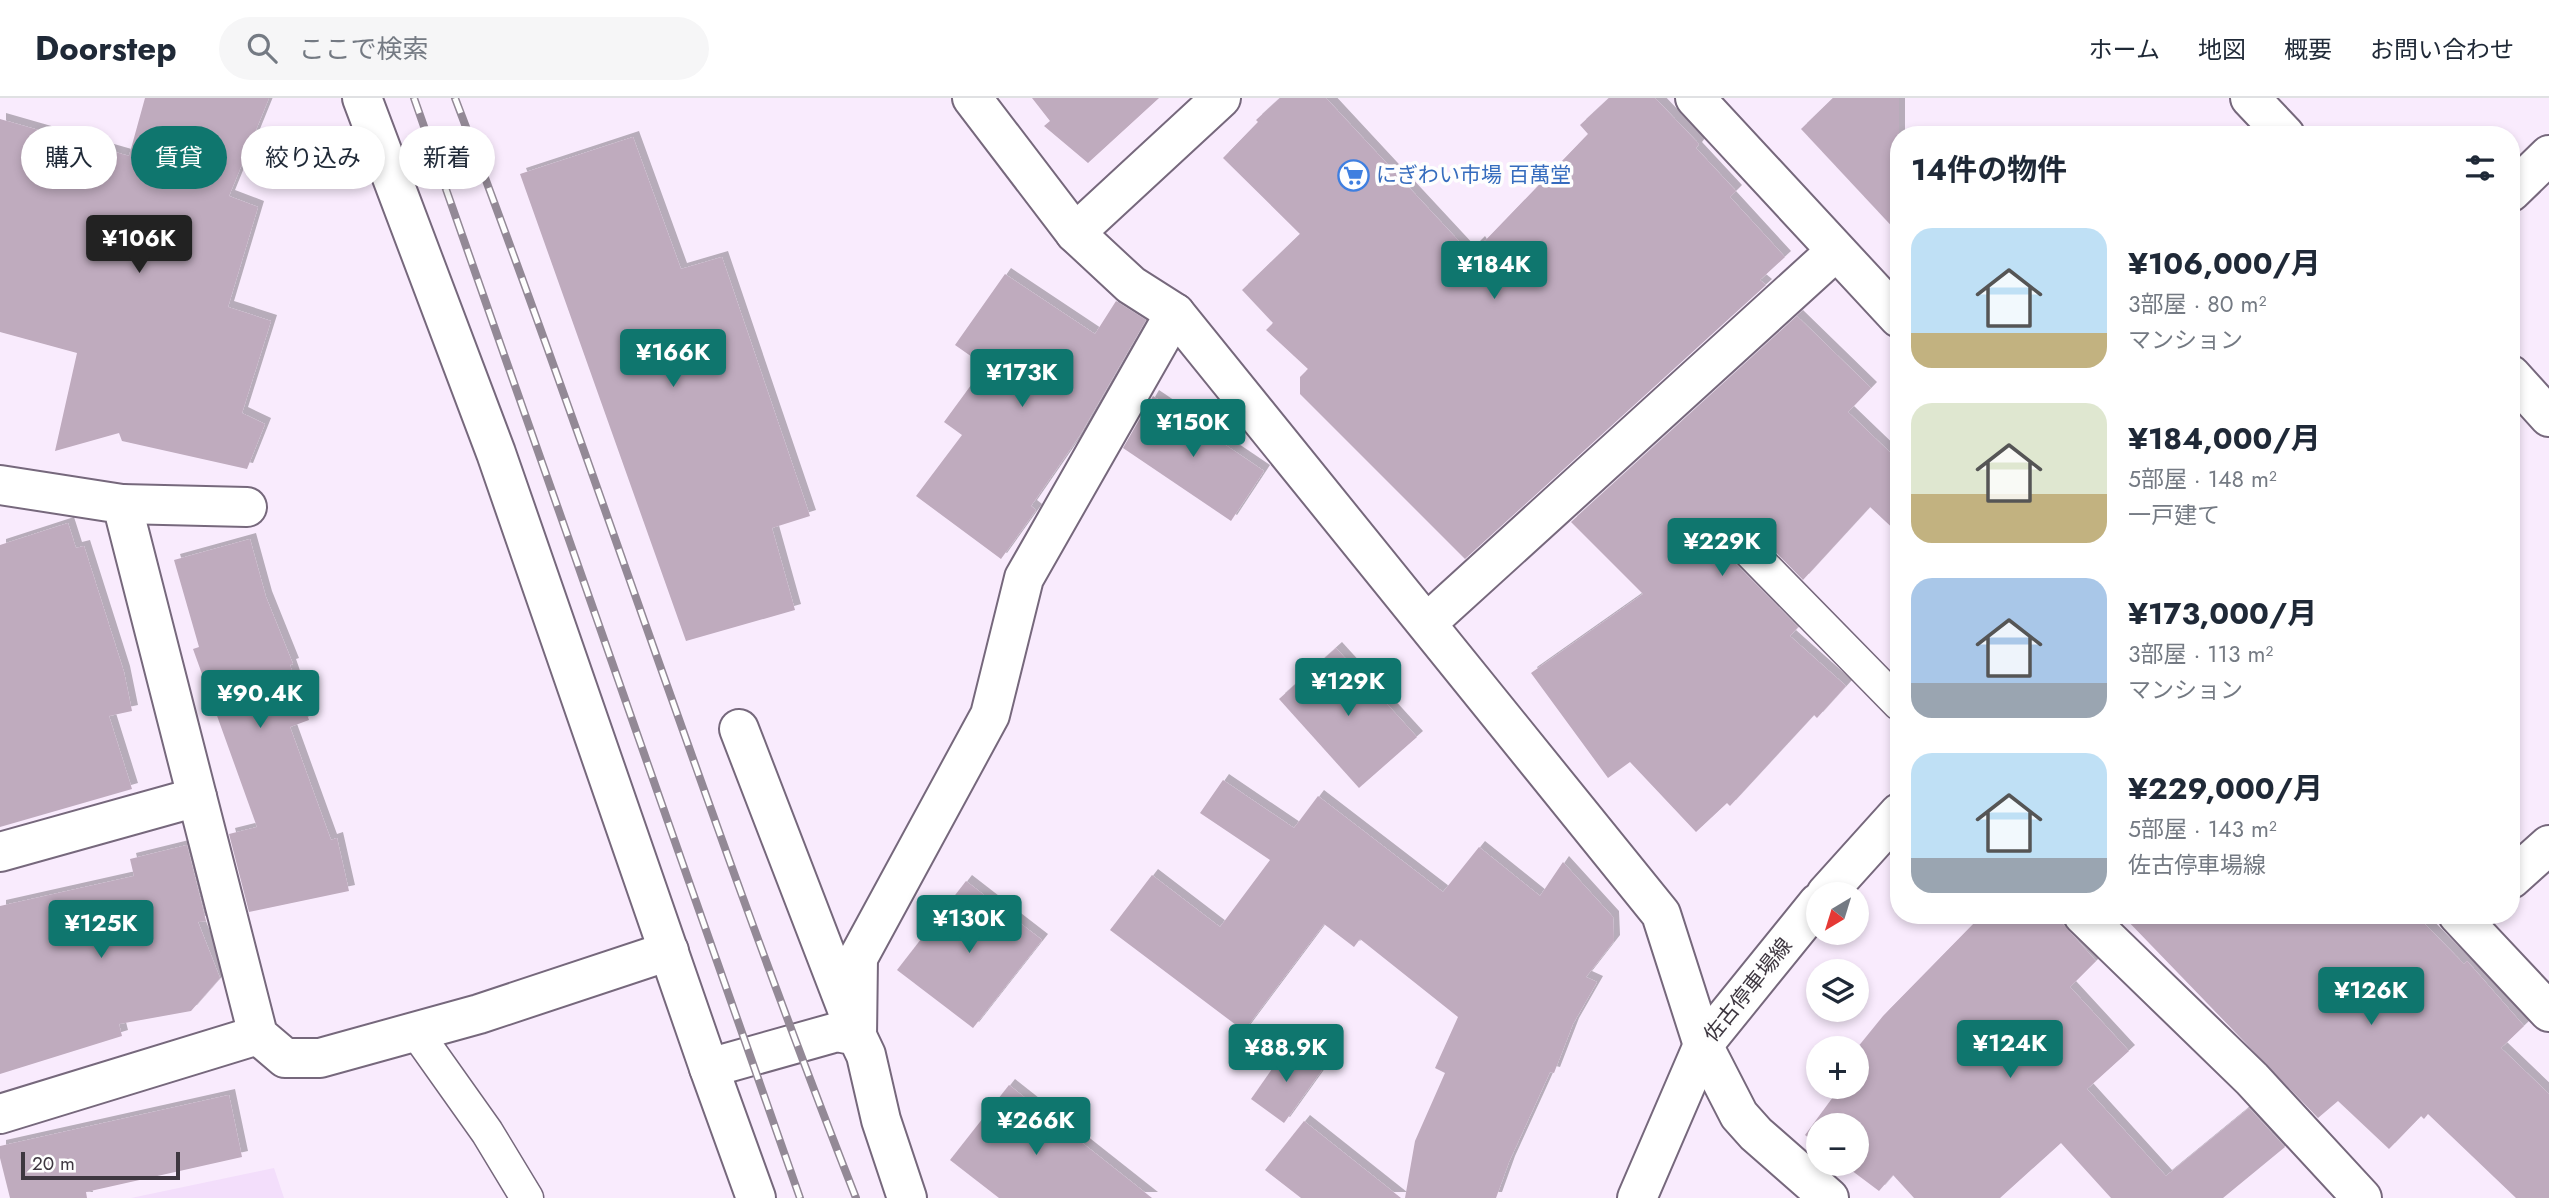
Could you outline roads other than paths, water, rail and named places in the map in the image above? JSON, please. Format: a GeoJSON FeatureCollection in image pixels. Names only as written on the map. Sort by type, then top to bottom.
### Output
{"type":"FeatureCollection","features":[{"type":"Feature","properties":{"kind":"street"},"geometry":{"type":"LineString","coordinates":[[362,98],[496,453],[756,1198]]}},
{"type":"Feature","properties":{"kind":"street"},"geometry":{"type":"LineString","coordinates":[[972,98],[1075,233],[1131,285],[1175,313],[1661,914],[1703,1045],[1739,1115],[1756,1134],[1829,1198]]}},
{"type":"Feature","properties":{"kind":"street"},"geometry":{"type":"LineString","coordinates":[[1075,233],[1221,98]]}},
{"type":"Feature","properties":{"kind":"street"},"geometry":{"type":"LineString","coordinates":[[1695,98],[1890,309]]}},
{"type":"Feature","properties":{"kind":"street"},"geometry":{"type":"LineString","coordinates":[[2250,98],[2276,126]]}},
{"type":"Feature","properties":{"kind":"street"},"geometry":{"type":"LineString","coordinates":[[2520,183],[2549,155]]}},
{"type":"Feature","properties":{"kind":"street"},"geometry":{"type":"LineString","coordinates":[[1427,623],[1835,251]]}},
{"type":"Feature","properties":{"kind":"street"},"geometry":{"type":"LineString","coordinates":[[857,1036],[858,958],[990,715],[1024,578],[1175,313]]}},
{"type":"Feature","properties":{"kind":"street"},"geometry":{"type":"LineString","coordinates":[[2520,385],[2549,416]]}},
{"type":"Feature","properties":{"kind":"street"},"geometry":{"type":"LineString","coordinates":[[0,485],[122,504],[247,507]]}},
{"type":"Feature","properties":{"kind":"street"},"geometry":{"type":"LineString","coordinates":[[122,504],[258,1035],[285,1058],[320,1058],[416,1032],[669,951]]}},
{"type":"Feature","properties":{"kind":"street"},"geometry":{"type":"LineString","coordinates":[[739,729],[866,1055],[881,1120],[907,1198]]}},
{"type":"Feature","properties":{"kind":"street"},"geometry":{"type":"LineString","coordinates":[[0,852],[198,797]]}},
{"type":"Feature","properties":{"kind":"street"},"geometry":{"type":"LineString","coordinates":[[1837,882],[1890,823]]}},
{"type":"Feature","properties":{"kind":"street"},"geometry":{"type":"LineString","coordinates":[[2520,871],[2549,845]]}},
{"type":"Feature","properties":{"kind":"street","name":"佐古停車場線"},"geometry":{"type":"LineString","coordinates":[[1637,1198],[1703,1045],[1806,918]]}},
{"type":"Feature","properties":{"kind":"street"},"geometry":{"type":"LineString","coordinates":[[2092,924],[2252,1079],[2362,1198]]}},
{"type":"Feature","properties":{"kind":"street"},"geometry":{"type":"LineString","coordinates":[[2470,924],[2549,1012]]}},
{"type":"Feature","properties":{"kind":"street"},"geometry":{"type":"LineString","coordinates":[[709,1068],[837,1032],[857,1036]]}},
{"type":"Feature","properties":{"kind":"street"},"geometry":{"type":"LineString","coordinates":[[0,1114],[258,1035]]}},
{"type":"Feature","properties":{"kind":"lane"},"geometry":{"type":"LineString","coordinates":[[1748,550],[1890,695]]}},
{"type":"Feature","properties":{"kind":"lane"},"geometry":{"type":"LineString","coordinates":[[416,1032],[487,1132],[527,1198]]}},
{"type":"Feature","properties":{"kind":"railway"},"geometry":{"type":"LineString","coordinates":[[414,98],[800,1198]]}},
{"type":"Feature","properties":{"kind":"railway"},"geometry":{"type":"LineString","coordinates":[[455,98],[703,787],[856,1198]]}},
{"type":"Feature","properties":{"kind":"place","name":"にぎわい市場 百萬堂"},"geometry":{"type":"Point","coordinates":[1353,175]}}]}
